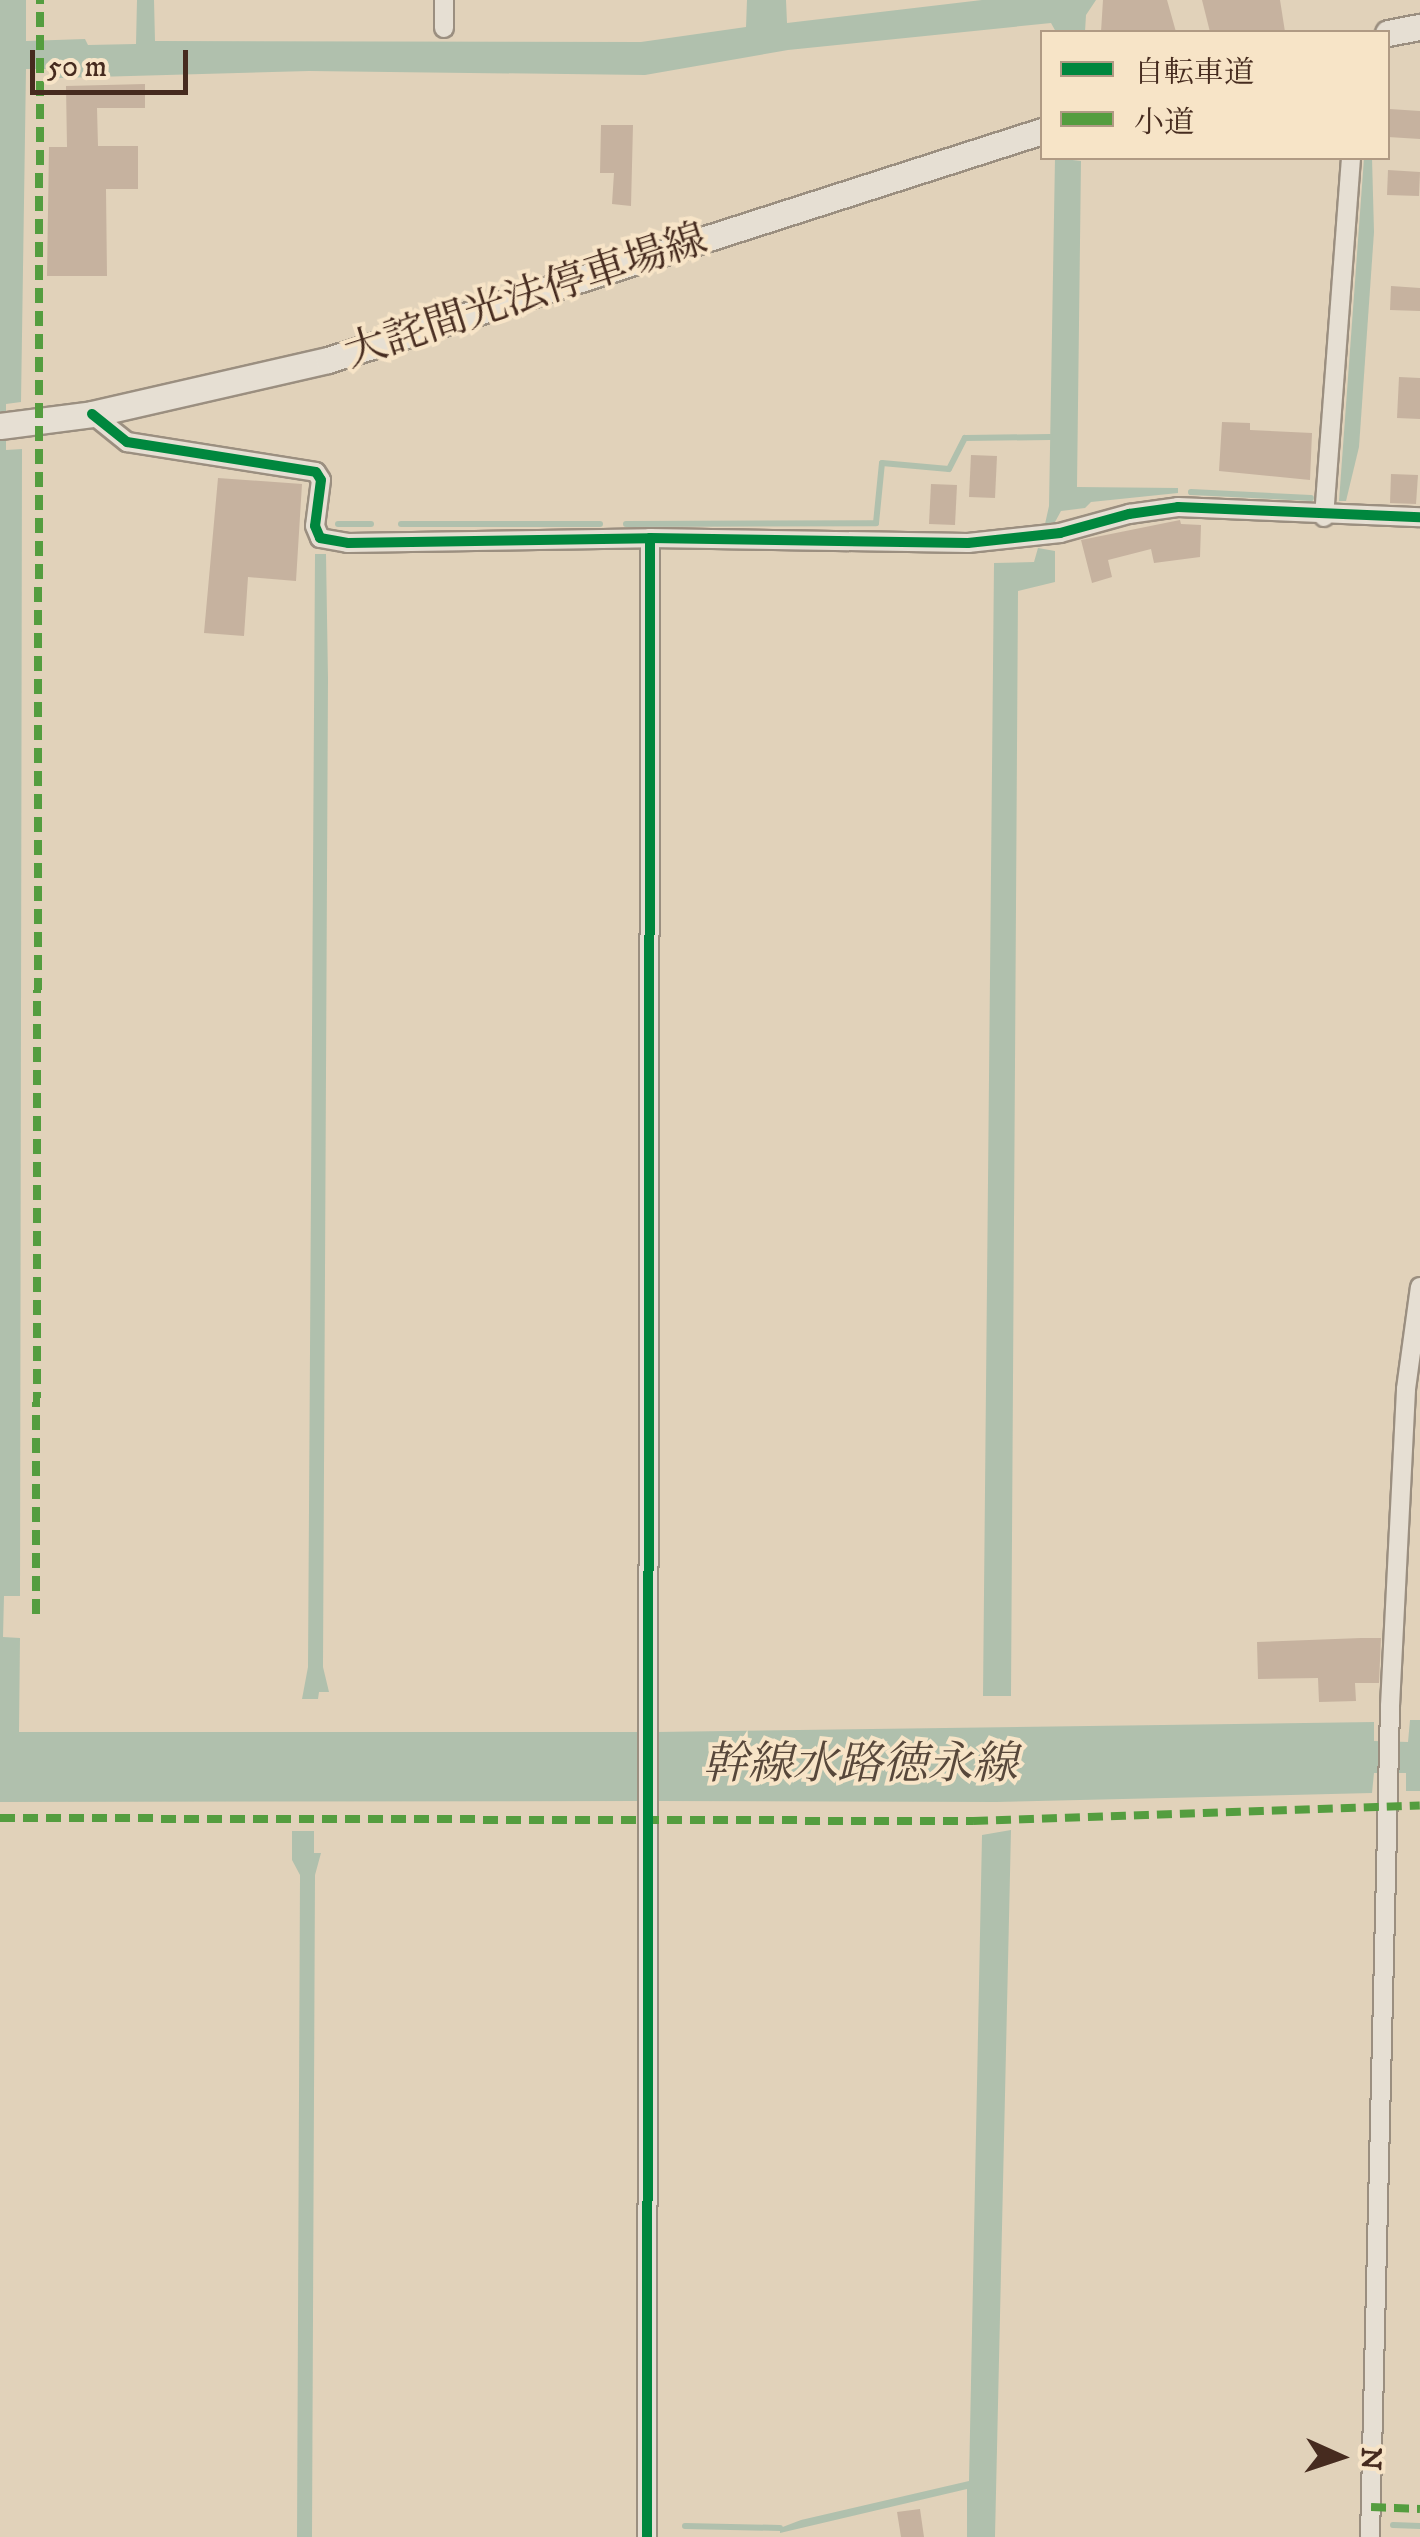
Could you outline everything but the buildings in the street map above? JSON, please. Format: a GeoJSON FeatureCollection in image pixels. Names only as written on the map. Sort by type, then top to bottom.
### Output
{"type":"FeatureCollection","features":[{"type":"Feature","properties":{"kind":"main road"},"geometry":{"type":"LineString","coordinates":[[1390,33],[1420,27]]}},
{"type":"Feature","properties":{"kind":"main road","name":"大詫間光法停車場線"},"geometry":{"type":"LineString","coordinates":[[6,425],[92,414],[328,360],[1040,132]]}},
{"type":"Feature","properties":{"kind":"street"},"geometry":{"type":"LineString","coordinates":[[444,0],[444,28]]}},
{"type":"Feature","properties":{"kind":"street"},"geometry":{"type":"LineString","coordinates":[[1324,517],[1350,160]]}},
{"type":"Feature","properties":{"kind":"street"},"geometry":{"type":"LineString","coordinates":[[92,414],[127,442],[316,472],[321,480],[315,526],[320,538],[348,543],[650,538],[968,543],[1038,537],[1128,514],[1178,507],[1324,517],[1420,518]]}},
{"type":"Feature","properties":{"kind":"street"},"geometry":{"type":"LineString","coordinates":[[647,2537],[650,538]]}},
{"type":"Feature","properties":{"kind":"street"},"geometry":{"type":"LineString","coordinates":[[1370,2537],[1390,1733],[1406,1389],[1420,1288]]}},
{"type":"Feature","properties":{"kind":"water","name":"幹線水路徳永線"},"geometry":{"type":"Polygon","coordinates":[[[0,0],[26,0],[26,41],[85,39],[88,45],[136,44],[137,0],[154,0],[155,41],[641,42],[746,27],[747,0],[786,0],[787,23],[982,0],[1096,0],[1086,15],[1085,30],[1055,30],[1051,23],[788,50],[645,75],[309,71],[59,78],[57,69],[26,69],[21,402],[6,404],[6,450],[22,449],[20,1596],[4,1596],[3,1637],[20,1638],[19,1732],[638,1732],[638,1749],[656,1749],[657,1732],[1374,1722],[1374,1741],[1408,1742],[1410,1720],[1420,1720],[1420,1791],[1406,1791],[1406,1773],[1374,1773],[1372,1793],[996,1802],[657,1801],[657,1784],[638,1784],[637,1801],[0,1802],[0,0]]]}},
{"type":"Feature","properties":{"kind":"water"},"geometry":{"type":"Polygon","coordinates":[[[1055,160],[1072,160],[1081,161],[1077,487],[1178,488],[1178,493],[1091,502],[1085,508],[1061,511],[1055,522],[1045,524],[1049,506],[1055,160]]]}},
{"type":"Feature","properties":{"kind":"water"},"geometry":{"type":"Polygon","coordinates":[[[1364,160],[1372,160],[1374,232],[1359,447],[1346,501],[1339,501],[1364,160]]]}},
{"type":"Feature","properties":{"kind":"water"},"geometry":{"type":"Polygon","coordinates":[[[1038,548],[1055,551],[1055,582],[1018,591],[1011,1696],[983,1696],[994,563],[1034,562],[1038,548]]]}},
{"type":"Feature","properties":{"kind":"water"},"geometry":{"type":"Polygon","coordinates":[[[315,554],[326,554],[328,679],[323,1667],[329,1692],[319,1692],[318,1699],[302,1699],[308,1667],[315,554]]]}},
{"type":"Feature","properties":{"kind":"water"},"geometry":{"type":"Polygon","coordinates":[[[1011,1830],[995,2537],[967,2537],[967,2489],[780,2533],[780,2528],[801,2520],[969,2481],[982,1835],[1011,1830]]]}},
{"type":"Feature","properties":{"kind":"water"},"geometry":{"type":"Polygon","coordinates":[[[292,1831],[314,1831],[314,1853],[321,1853],[315,1875],[312,2537],[297,2537],[300,1875],[292,1860],[292,1831]]]}},
{"type":"Feature","properties":{"kind":"waterway"},"geometry":{"type":"LineString","coordinates":[[626,524],[876,523],[882,463],[949,469],[965,438],[1050,437]]}},
{"type":"Feature","properties":{"kind":"waterway"},"geometry":{"type":"LineString","coordinates":[[1191,492],[1311,498]]}},
{"type":"Feature","properties":{"kind":"waterway"},"geometry":{"type":"LineString","coordinates":[[338,524],[371,524]]}},
{"type":"Feature","properties":{"kind":"waterway"},"geometry":{"type":"LineString","coordinates":[[401,524],[600,524]]}},
{"type":"Feature","properties":{"kind":"waterway"},"geometry":{"type":"LineString","coordinates":[[1393,2525],[1420,2526]]}},
{"type":"Feature","properties":{"kind":"waterway"},"geometry":{"type":"LineString","coordinates":[[685,2526],[780,2528]]}},
{"type":"Feature","properties":{"kind":"marked path"},"geometry":{"type":"LineString","coordinates":[[36,1614],[40,0]]}},
{"type":"Feature","properties":{"kind":"marked path"},"geometry":{"type":"LineString","coordinates":[[0,1818],[973,1821],[1420,1805]]}},
{"type":"Feature","properties":{"kind":"marked path"},"geometry":{"type":"LineString","coordinates":[[1371,2507],[1420,2509]]}},
{"type":"Feature","properties":{"kind":"cycle path"},"geometry":{"type":"LineString","coordinates":[[92,414],[127,442],[316,472],[321,480],[315,526],[320,538],[348,543],[650,538],[968,543],[1060,533],[1129,514],[1178,507],[1420,517]]}},
{"type":"Feature","properties":{"kind":"cycle path"},"geometry":{"type":"LineString","coordinates":[[647,2537],[650,538]]}}]}
